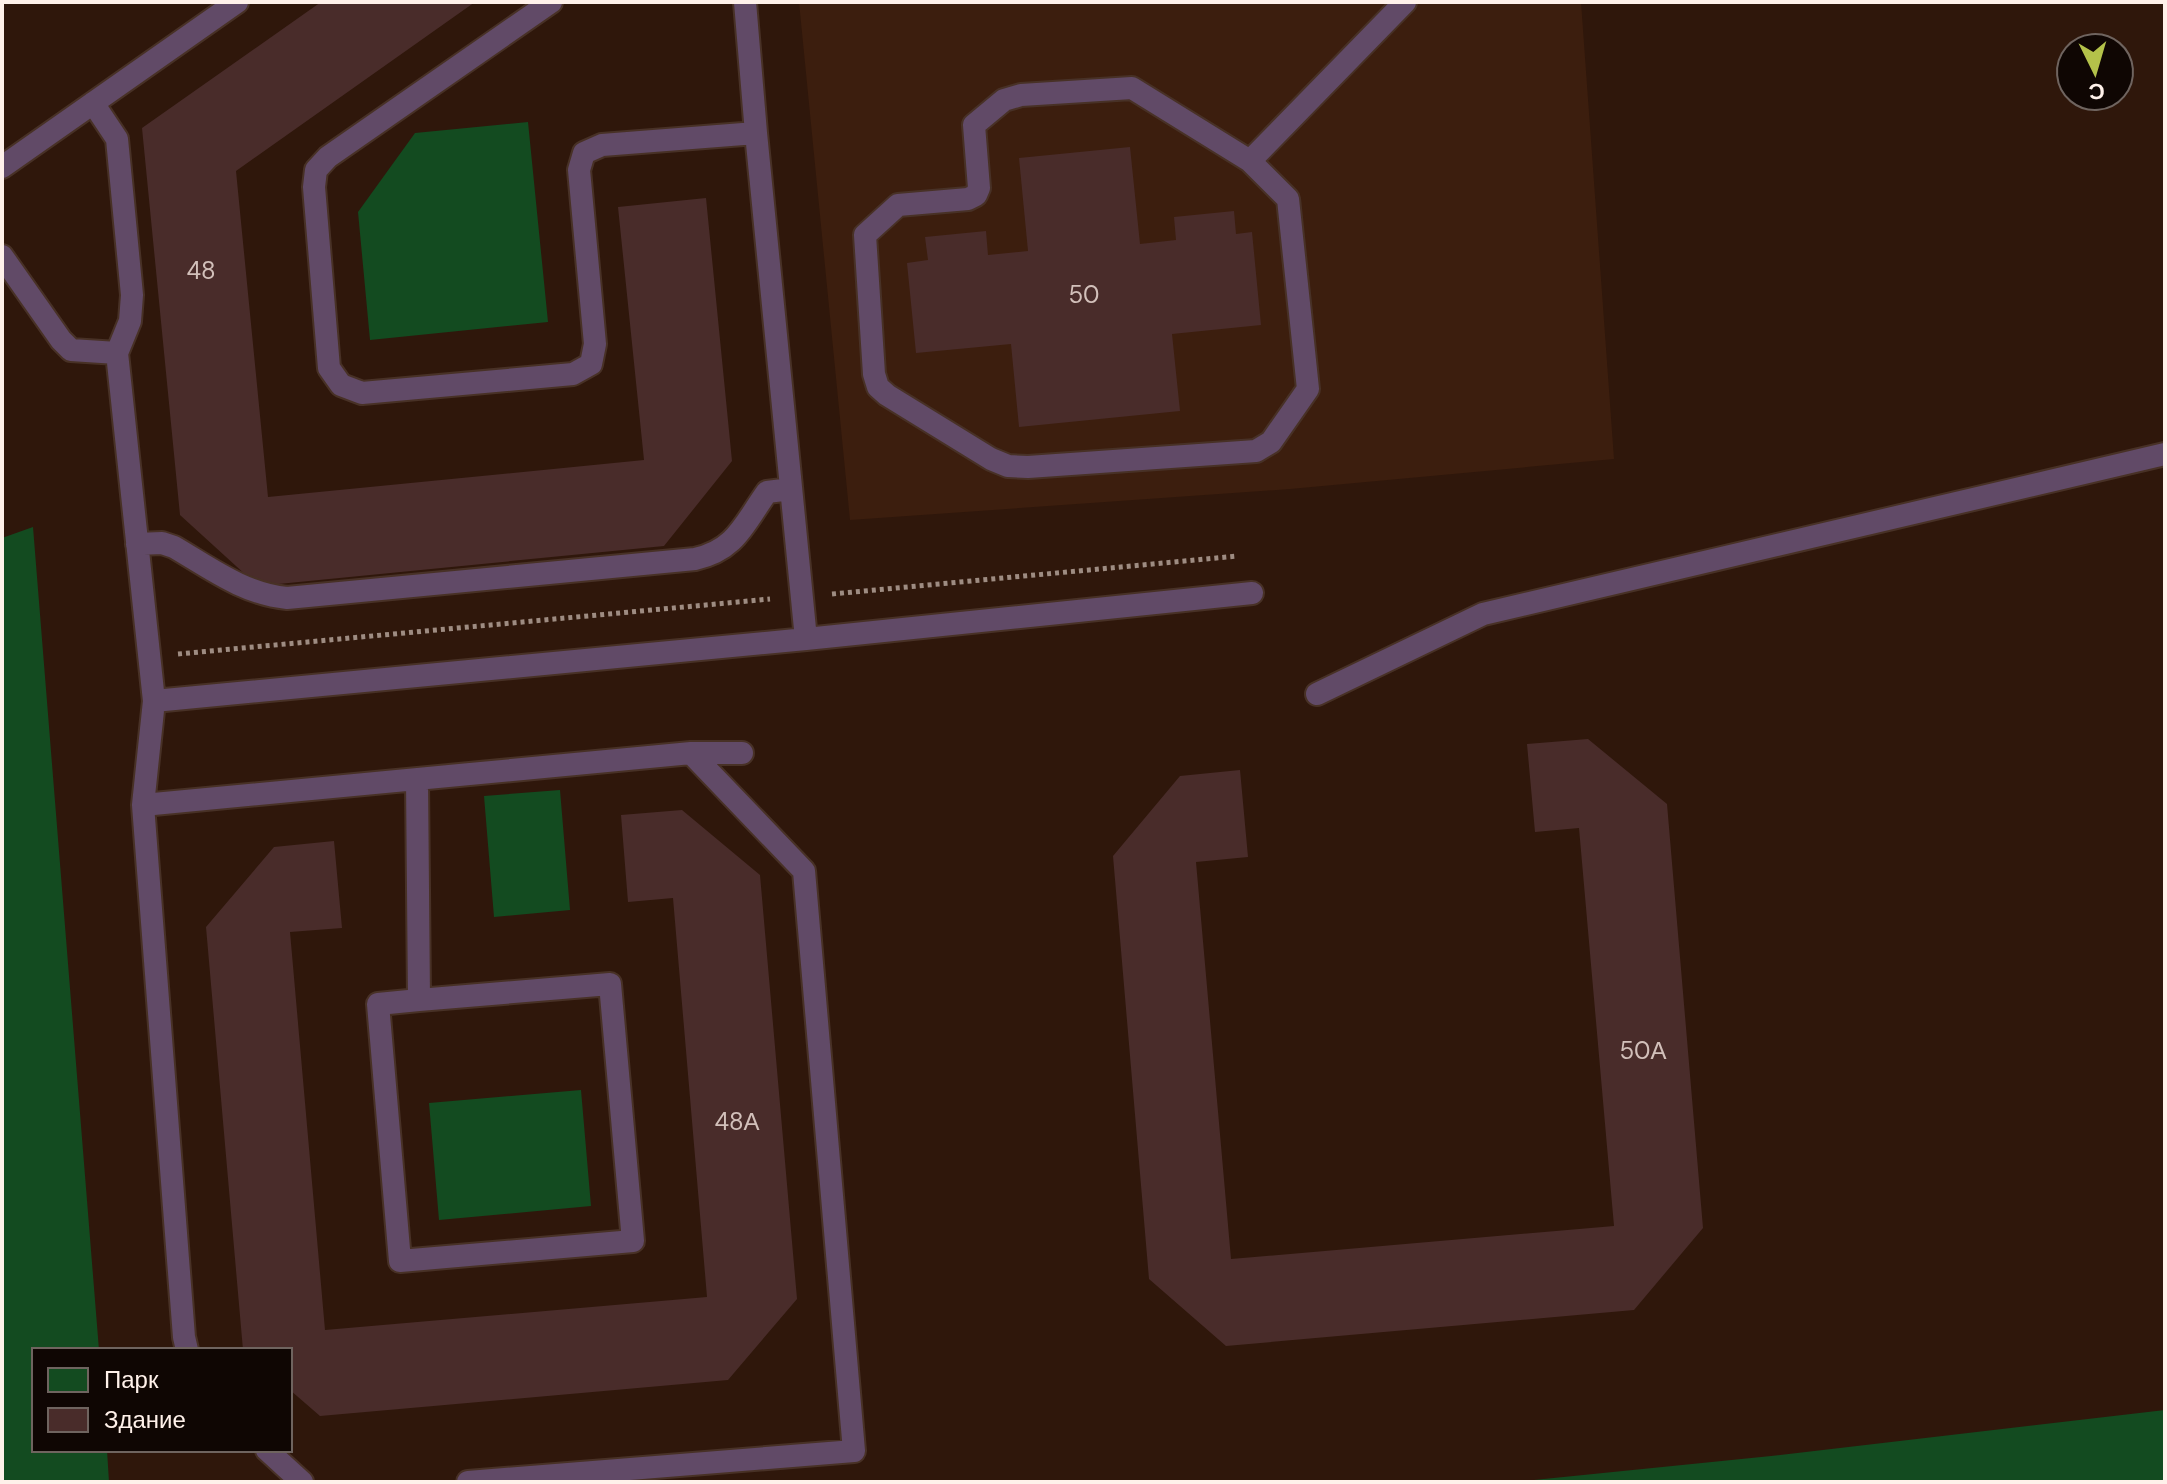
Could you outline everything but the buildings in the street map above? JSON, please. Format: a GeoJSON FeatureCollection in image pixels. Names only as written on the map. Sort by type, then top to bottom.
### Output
{"type":"FeatureCollection","features":[{"type":"Feature","properties":{"kind":"lane"},"geometry":{"type":"LineString","coordinates":[[2,167],[237,2]]}},
{"type":"Feature","properties":{"kind":"lane"},"geometry":{"type":"LineString","coordinates":[[551,2],[328,157],[316,170],[314,187],[329,368],[341,385],[362,393],[573,374],[591,364],[595,344],[579,170],[584,153],[602,145],[756,133]]}},
{"type":"Feature","properties":{"kind":"lane"},"geometry":{"type":"LineString","coordinates":[[745,2],[806,639]]}},
{"type":"Feature","properties":{"kind":"lane"},"geometry":{"type":"LineString","coordinates":[[1250,161],[1405,2]]}},
{"type":"Feature","properties":{"kind":"lane"},"geometry":{"type":"LineString","coordinates":[[1132,88],[1250,161],[1288,199],[1308,389],[1271,442],[1256,451],[1008,466],[991,459],[878,387],[873,359],[865,235],[898,205],[968,199],[976,195],[979,188],[974,125],[1004,100],[1021,95],[1132,88]]}},
{"type":"Feature","properties":{"kind":"lane"},"geometry":{"type":"LineString","coordinates":[[93,103],[117,139],[129,264],[132,310],[117,353],[154,701],[143,805],[187,1348]]}},
{"type":"Feature","properties":{"kind":"lane"},"geometry":{"type":"LineString","coordinates":[[2,256],[71,350],[117,353]]}},
{"type":"Feature","properties":{"kind":"lane"},"geometry":{"type":"LineString","coordinates":[[1317,694],[1483,614],[2165,454]]}},
{"type":"Feature","properties":{"kind":"lane"},"geometry":{"type":"LineString","coordinates":[[137,544],[162,543],[174,547],[243,587],[265,596],[287,598],[715,555],[731,543],[767,492],[791,489]]}},
{"type":"Feature","properties":{"kind":"lane"},"geometry":{"type":"LineString","coordinates":[[154,701],[1252,593]]}},
{"type":"Feature","properties":{"kind":"lane"},"geometry":{"type":"LineString","coordinates":[[143,805],[691,753],[742,753]]}},
{"type":"Feature","properties":{"kind":"lane"},"geometry":{"type":"LineString","coordinates":[[468,1482],[854,1451],[804,871],[691,753]]}},
{"type":"Feature","properties":{"kind":"lane"},"geometry":{"type":"LineString","coordinates":[[417,779],[419,1000]]}},
{"type":"Feature","properties":{"kind":"lane"},"geometry":{"type":"LineString","coordinates":[[610,984],[633,1241],[400,1261],[378,1004],[419,1000],[610,984]]}},
{"type":"Feature","properties":{"kind":"lane"},"geometry":{"type":"LineString","coordinates":[[269,1452],[302,1482]]}},
{"type":"Feature","properties":{"kind":"path"},"geometry":{"type":"LineString","coordinates":[[149,657],[1238,556]]}},
{"type":"Feature","properties":{"kind":"shaded area"},"geometry":{"type":"Polygon","coordinates":[[[799,2],[1581,2],[1614,459],[1290,489],[850,520],[799,2]]]}},
{"type":"Feature","properties":{"kind":"green space"},"geometry":{"type":"Polygon","coordinates":[[[528,122],[548,322],[370,340],[358,212],[415,133],[528,122]]]}},
{"type":"Feature","properties":{"kind":"green space"},"geometry":{"type":"Polygon","coordinates":[[[33,527],[99,1348],[32,1348],[32,1452],[107,1452],[109,1482],[2,1482],[2,538],[33,527]]]}},
{"type":"Feature","properties":{"kind":"green space"},"geometry":{"type":"Polygon","coordinates":[[[560,790],[570,910],[494,917],[484,796],[560,790]]]}},
{"type":"Feature","properties":{"kind":"green space"},"geometry":{"type":"Polygon","coordinates":[[[581,1090],[591,1206],[439,1220],[429,1103],[581,1090]]]}},
{"type":"Feature","properties":{"kind":"green space"},"geometry":{"type":"Polygon","coordinates":[[[2165,1410],[2165,1482],[1513,1482],[1771,1456],[2165,1410]]]}}]}
